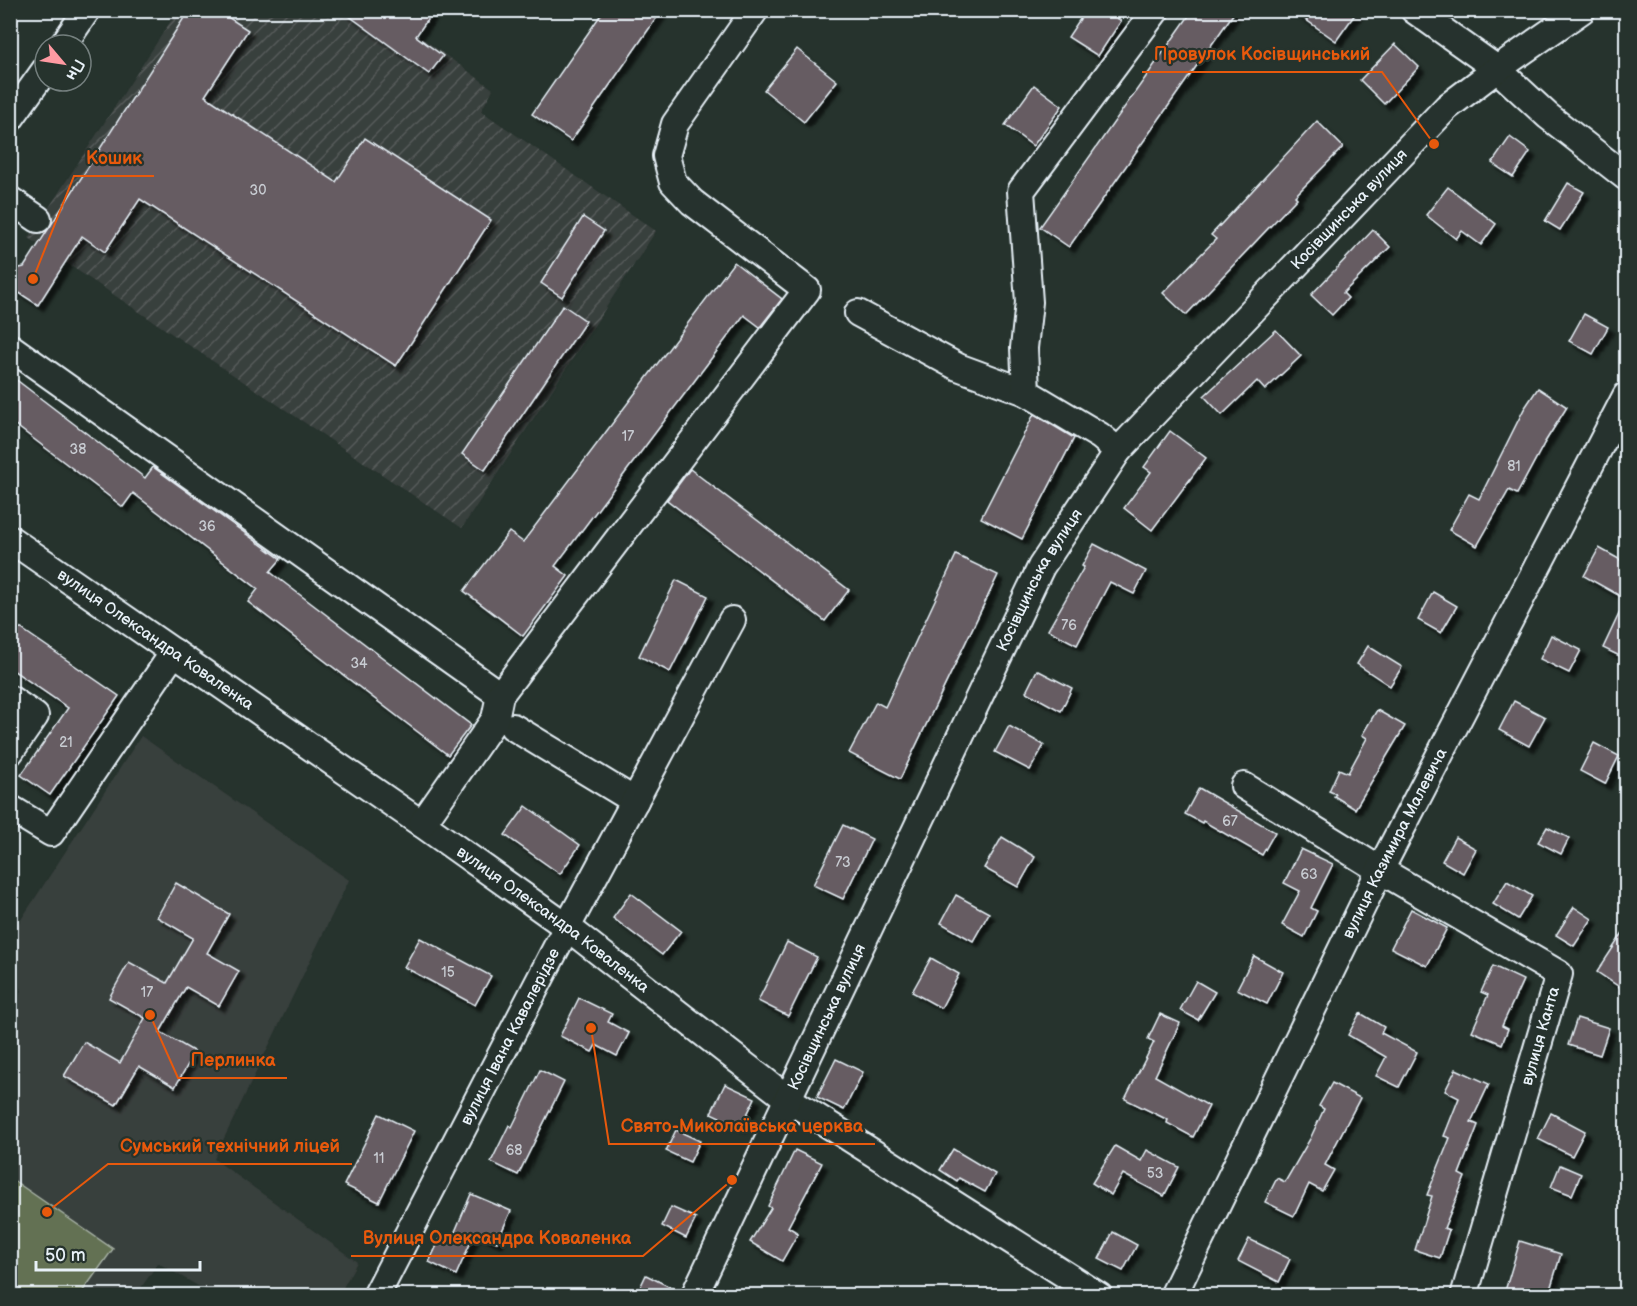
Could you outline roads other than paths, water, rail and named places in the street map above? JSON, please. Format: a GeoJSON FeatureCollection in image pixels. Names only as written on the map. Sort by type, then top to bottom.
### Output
{"type":"FeatureCollection","features":[{"type":"Feature","properties":{"kind":"street"},"geometry":{"type":"LineString","coordinates":[[71,33],[87,10]]}},
{"type":"Feature","properties":{"kind":"street"},"geometry":{"type":"LineString","coordinates":[[422,824],[495,719],[500,695],[807,290],[692,202],[673,182],[666,156],[675,124],[755,10]]}},
{"type":"Feature","properties":{"kind":"street"},"geometry":{"type":"LineString","coordinates":[[1026,392],[1024,348],[1029,302],[1022,191],[1156,10]]}},
{"type":"Feature","properties":{"kind":"street"},"geometry":{"type":"LineString","coordinates":[[1414,10],[1497,69],[1548,116],[1626,177]]}},
{"type":"Feature","properties":{"kind":"street","name":"Косівщинська вулиця"},"geometry":{"type":"LineString","coordinates":[[694,1296],[1041,567],[1118,451],[1446,107],[1582,10]]}},
{"type":"Feature","properties":{"kind":"street"},"geometry":{"type":"LineString","coordinates":[[13,110],[33,85]]}},
{"type":"Feature","properties":{"kind":"street"},"geometry":{"type":"LineString","coordinates":[[10,200],[38,219]]}},
{"type":"Feature","properties":{"kind":"street"},"geometry":{"type":"LineString","coordinates":[[858,313],[958,366],[1026,392],[1101,436],[1118,451]]}},
{"type":"Feature","properties":{"kind":"street"},"geometry":{"type":"LineString","coordinates":[[10,347],[500,695]]}},
{"type":"Feature","properties":{"kind":"street","name":"вулиця Казимира Малевича"},"geometry":{"type":"LineString","coordinates":[[1173,1296],[1380,870],[1626,396]]}},
{"type":"Feature","properties":{"kind":"street","name":"вулиця Олександра Коваленка"},"geometry":{"type":"LineString","coordinates":[[10,539],[174,651],[567,927],[788,1100],[1099,1296]]}},
{"type":"Feature","properties":{"kind":"street","name":"вулиця Івана Кавалерідзе"},"geometry":{"type":"LineString","coordinates":[[376,1296],[567,927],[732,621]]}},
{"type":"Feature","properties":{"kind":"street"},"geometry":{"type":"LineString","coordinates":[[10,808],[51,833],[174,651]]}},
{"type":"Feature","properties":{"kind":"street"},"geometry":{"type":"LineString","coordinates":[[10,699],[35,716],[10,752]]}},
{"type":"Feature","properties":{"kind":"street"},"geometry":{"type":"LineString","coordinates":[[513,727],[635,801]]}},
{"type":"Feature","properties":{"kind":"street"},"geometry":{"type":"LineString","coordinates":[[1244,786],[1380,870]]}},
{"type":"Feature","properties":{"kind":"street","name":"вулиця Канта"},"geometry":{"type":"LineString","coordinates":[[1380,870],[1559,974],[1464,1296]]}},
{"type":"Feature","properties":{"kind":"place","name":"Провулок Косівщинський"},"geometry":{"type":"Point","coordinates":[1434,144]}},
{"type":"Feature","properties":{"kind":"place","name":"Кошик"},"geometry":{"type":"Point","coordinates":[33,279]}},
{"type":"Feature","properties":{"kind":"place","name":"Перлинка"},"geometry":{"type":"Point","coordinates":[150,1015]}},
{"type":"Feature","properties":{"kind":"place","name":"Свято-Миколаївська церква"},"geometry":{"type":"Point","coordinates":[591,1028]}},
{"type":"Feature","properties":{"kind":"place","name":"Вулиця Олександра Коваленка"},"geometry":{"type":"Point","coordinates":[732,1180]}},
{"type":"Feature","properties":{"kind":"place","name":"Сумський технічний ліцей"},"geometry":{"type":"Point","coordinates":[47,1212]}}]}
